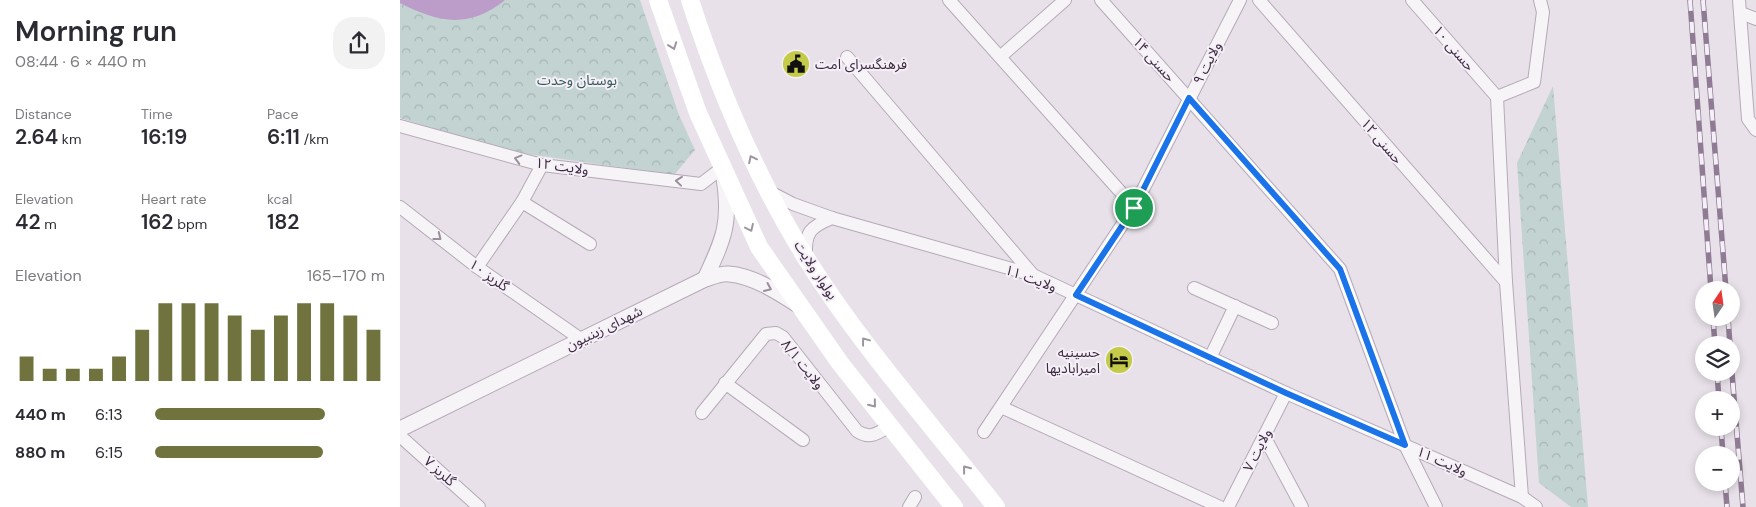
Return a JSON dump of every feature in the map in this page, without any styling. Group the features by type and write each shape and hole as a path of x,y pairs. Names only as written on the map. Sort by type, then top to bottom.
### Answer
{"main road":[{"path":"658,0 698,113 759,247 840,363 954,507"},
{"name":"بولوار ولایت","path":"690,0 729,111 768,191 806,258 865,342 996,507"}],"street":[{"path":"949,0 1134,208"},
{"path":"1000,57 1065,0"},
{"name":"حسنی ۱۴","path":"1101,0 1340,269 1405,445 1436,507"},
{"name":"ولایت ۹","path":"984,432 1134,208 1240,0"},
{"name":"حسنی ۱۲","path":"1259,0 1506,282"},
{"name":"حسنی ۱۰","path":"1412,0 1497,97"},
{"path":"1522,498 1506,282 1497,97 1534,82 1543,12 1540,0"},
{"path":"1740,6 1756,19"},
{"path":"1740,6 1748,119 1755,129"},
{"path":"847,57 1033,275"},
{"name":"ولایت ۱۲","path":"400,126 542,165 701,184 722,168"},
{"path":"476,267 522,202 542,165"},
{"path":"705,279 725,234 728,206 722,168"},
{"name":"ولایت ۱۱","path":"768,191 793,204 832,218 1033,275 1286,393 1522,498 1536,507"},
{"path":"522,202 590,244"},
{"name":"گلریز ۱۰","path":"400,207 476,267 582,340"},
{"path":"806,258 805,240 811,229 832,218"},
{"name":"شهدای زینبیون","path":"400,430 705,279 728,273 749,279 777,292 802,308"},
{"path":"1194,288 1272,323"},
{"path":"1210,358 1235,306"},
{"name":"ولایت ۸/۱","path":"702,413 766,334 776,333 783,337 857,431 865,436 873,436 890,426"},
{"path":"725,383 803,440"},
{"name":"ولایت ۷","path":"1228,507 1286,393"},
{"path":"1001,407 1220,507"},
{"name":"گلریز ۷","path":"400,436 479,507"},
{"path":"1264,436 1302,507"}],"green space":[{"name":"بوستان وحدت","path":"400,0 640,0 679,115 695,150 674,175 507,151 400,118"},
{"path":"1553,86 1588,507 1571,507 1539,483 1517,163"}],"shaded area":[{"path":"400,0 505,0 479,16 454,20 414,10 400,3"}],"railway":[{"path":"1690,0 1710,281"},
{"path":"1703,0 1725,281"},
{"path":"1714,326 1714,336"},
{"path":"1729,326 1729,336"},
{"path":"1718,381 1718,391"},
{"path":"1733,381 1743,507"},
{"path":"1722,436 1722,446"},
{"path":"1726,491 1727,507"}],"place":[{"name":"فرهنگسرای امت","path":"796,64"},
{"name":"حسینیه امیرابادیها","path":"1119,360"}],"route":[{"path":"1189,98 1340,269 1405,445 1286,393 1076,295 1134,208 1189,98"}]}
